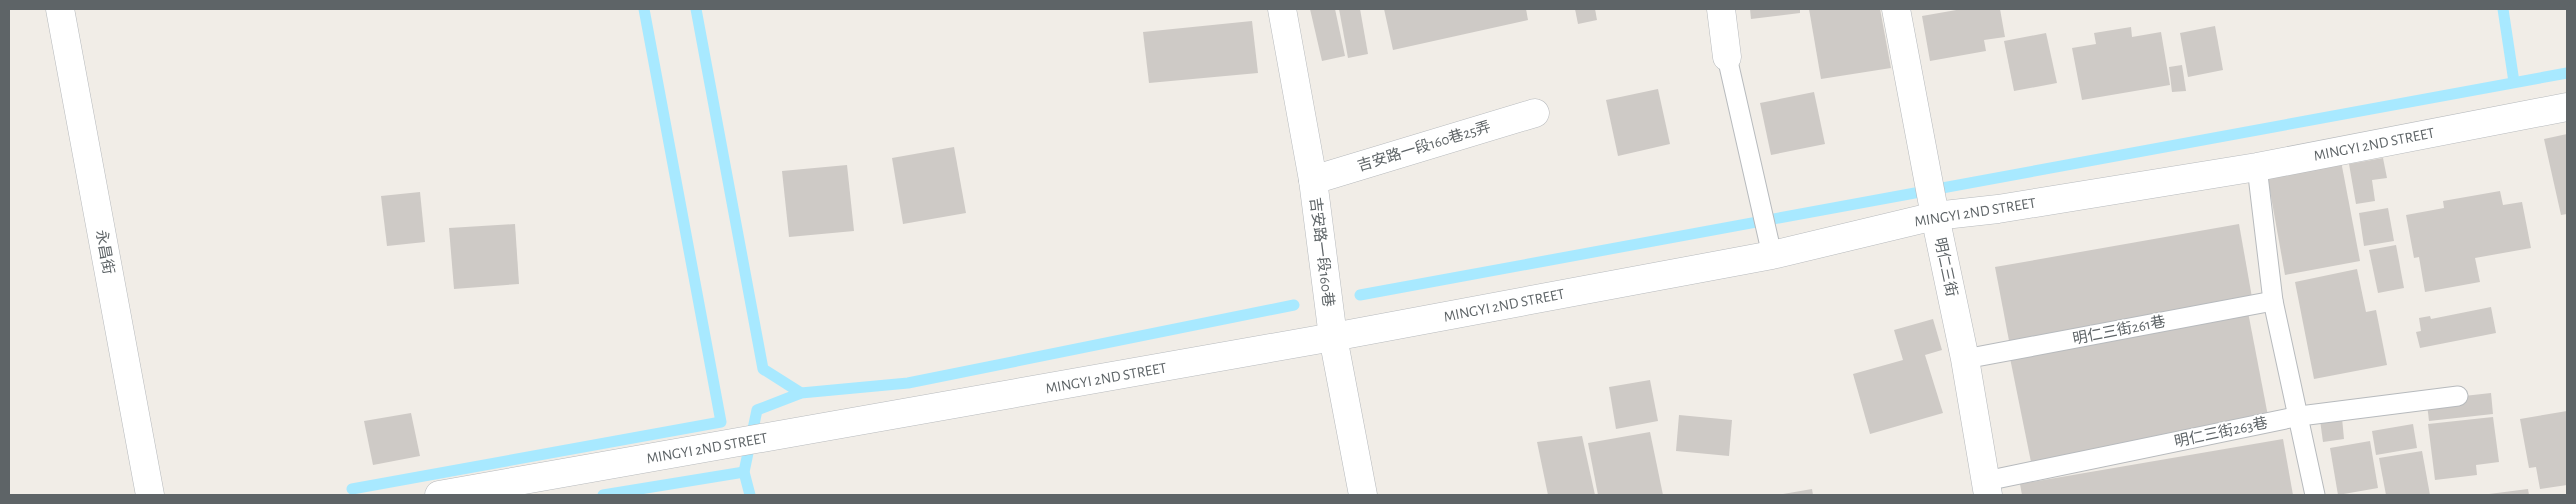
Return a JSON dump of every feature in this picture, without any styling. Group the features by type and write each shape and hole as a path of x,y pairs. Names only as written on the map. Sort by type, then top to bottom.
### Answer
{"street":[{"name":"永昌街","path":"60,9 150,495"},
{"name":"吉安路一段160巷","path":"1282,9 1313,180 1333,337 1363,495"},
{"path":"1721,9 1727,57"},
{"name":"明仁三街","path":"1896,9 1935,216 1966,359 1987,488"},
{"name":"MINGYI 2ND STREET","path":"439,495 1333,337 1772,255 1935,216 1998,209 2257,167 2567,107"},
{"name":"吉安路一段160巷25弄","path":"1313,180 1535,113"}],"lane":[{"path":"1727,57 1772,255"},
{"path":"2257,167 2273,301 2300,416 2315,495"},
{"name":"明仁三街261巷","path":"1966,359 2273,301"},
{"name":"明仁三街263巷","path":"1987,488 2300,416 2458,396"}],"building":[{"path":"1310,9 1335,9 1345,56 1322,61"},
{"path":"1339,9 1360,9 1368,54 1348,58"},
{"path":"1384,9 1526,9 1528,20 1393,50"},
{"path":"1575,9 1595,9 1597,20 1578,24"},
{"path":"1750,9 1800,9 1800,13 1751,19"},
{"path":"1809,9 1880,9 1891,68 1821,79"},
{"path":"1962,9 2000,9 2005,37 1984,40 1986,51 1930,61 1922,16"},
{"path":"1252,21 1258,73 1149,83 1143,32"},
{"path":"2215,26 2223,70 2188,77 2180,33"},
{"path":"2131,27 2132,37 2161,32 2170,85 2082,100 2072,48 2096,44 2094,33"},
{"path":"2046,33 2057,83 2014,91 2004,41"},
{"path":"2182,65 2186,91 2172,92 2169,67"},
{"path":"1658,89 1670,144 1618,156 1606,100"},
{"path":"1814,92 1825,144 1771,155 1760,103"},
{"path":"2567,134 2567,214 2561,215 2544,139"},
{"path":"954,147 966,213 903,224 892,158"},
{"path":"2383,158 2387,178 2372,180 2375,201 2356,204 2349,164"},
{"path":"2341,161 2360,261 2285,275 2267,174"},
{"path":"847,165 854,231 789,237 782,171"},
{"path":"2500,191 2503,205 2522,202 2531,248 2475,258 2480,282 2425,292 2419,257 2414,258 2406,215 2444,208 2443,201"},
{"path":"420,192 425,242 387,246 381,196"},
{"path":"2388,208 2394,241 2364,246 2359,213"},
{"path":"515,224 519,284 454,289 449,228"},
{"path":"2239,224 2253,303 2010,346 1995,267"},
{"path":"2396,245 2404,288 2378,293 2369,250"},
{"path":"2357,269 2366,312 2376,310 2387,365 2314,379 2295,282"},
{"path":"2491,307 2496,333 2420,348 2416,332 2421,331 2419,318 2430,316 2431,319"},
{"path":"2248,312 2268,416 2031,462 2010,358"},
{"path":"1933,319 1942,350 1925,355 1943,413 1870,434 1853,374 1903,360 1894,330"},
{"path":"1650,380 1658,421 1616,429 1609,387"},
{"path":"2491,393 2493,414 2429,421 2427,404 2446,398"},
{"path":"2567,411 2567,485 2540,489 2536,467 2529,468 2520,419"},
{"path":"411,413 420,456 373,465 364,421"},
{"path":"1679,415 1732,420 1729,456 1676,451"},
{"path":"2493,417 2499,462 2476,465 2477,475 2435,480 2428,424"},
{"path":"2342,418 2344,439 2323,442 2320,420"},
{"path":"2413,424 2417,448 2376,455 2372,431"},
{"path":"1650,432 1663,495 1598,495 1588,443"},
{"path":"1582,436 1595,495 1548,495 1537,442"},
{"path":"2283,439 2293,495 2022,495 2020,484"},
{"path":"2370,441 2378,488 2338,495 2330,448"},
{"path":"2422,451 2430,495 2386,495 2379,458"},
{"path":"1812,489 1813,495 1783,495 1783,494"},
{"path":"2528,489 2529,495 2489,495 2489,494"}],"waterway":[{"path":"352,489 721,422 644,9"},
{"path":"696,9 763,369 801,393"},
{"path":"2503,9 2514,82"},
{"path":"1360,295 2567,73"},
{"path":"750,495 744,472 757,410 801,393 908,383 1294,305"},
{"path":"603,495 744,472"}]}
